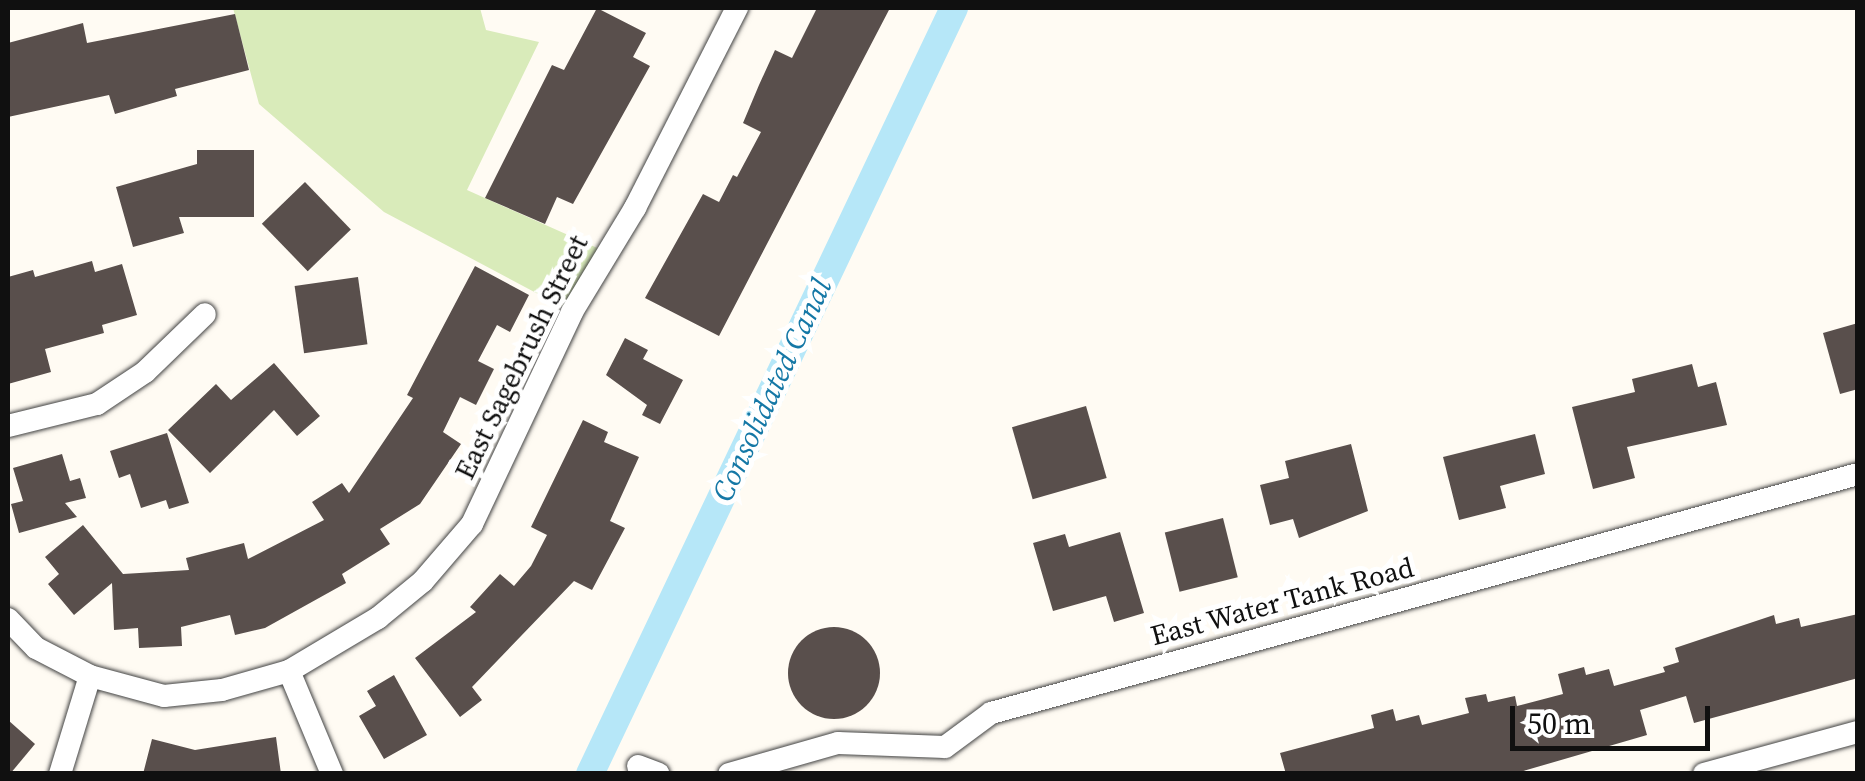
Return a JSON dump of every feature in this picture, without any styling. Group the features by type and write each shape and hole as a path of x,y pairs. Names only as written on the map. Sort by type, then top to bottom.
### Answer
{"street":[{"name":"East Sagebrush Street","path":"8,619 36,648 90,676 164,696 222,690 288,671 378,618 423,581 472,524 572,312 635,208 737,8"},
{"path":"8,426 97,404 145,372 205,314"},
{"name":"East Water Tank Road","path":"729,774 838,744 945,748 991,713 1858,474"},
{"path":"288,671 332,774"},
{"path":"60,774 90,676"},
{"path":"1704,774 1771,764 1858,732"}],"green space":[{"path":"233,8 480,8 486,30 539,42 467,190 604,251 572,312 384,212 259,104"}],"building":[{"path":"597,8 646,33 633,57 650,66 573,204 557,197 545,224 485,198 552,65 564,70"},
{"path":"817,8 890,8 719,336 645,298 703,194 719,202 733,175 737,177 761,132 743,123 775,50 792,58"},
{"path":"235,14 249,70 175,89 177,96 115,114 109,95 8,117 8,43 83,23 87,43"},
{"path":"197,150 254,150 254,217 179,217 184,233 133,247 116,187 197,164"},
{"path":"305,182 351,229 308,271 262,224"},
{"path":"92,261 95,272 122,264 137,315 102,325 104,333 45,349 51,372 8,384 8,277 33,270 35,277"},
{"path":"475,266 529,295 510,332 497,325 478,361 494,369 476,405 460,397 443,432 461,444 420,504 380,529 390,544 342,574 346,583 265,628 235,635 230,615 181,627 182,646 139,648 138,628 114,630 112,583 74,615 48,584 59,574 45,557 83,525 123,574 189,570 186,558 244,543 248,559 324,520 312,502 342,483 349,493 413,398 407,395"},
{"path":"358,277 367,344 304,353 295,286"},
{"path":"1858,323 1858,389 1840,394 1823,333"},
{"path":"625,338 648,350 643,359 683,380 660,424 642,415 647,405 606,375"},
{"path":"274,363 320,416 297,436 274,410 210,473 168,430 216,384 231,400"},
{"path":"1692,364 1698,387 1716,382 1727,425 1627,447 1635,478 1593,489 1572,407 1635,392 1632,379"},
{"path":"1086,406 1107,478 1033,499 1012,427"},
{"path":"583,420 608,432 604,442 639,457 610,521 625,528 592,590 574,581 472,687 482,700 460,717 415,658 476,612 470,607 500,574 514,586 531,566 547,535 531,527"},
{"path":"167,433 189,503 169,509 166,500 141,508 130,474 119,478 110,451"},
{"path":"1535,434 1545,474 1500,486 1506,508 1459,520 1443,457"},
{"path":"1351,444 1368,511 1299,538 1293,519 1270,525 1260,485 1289,478 1285,461"},
{"path":"62,454 70,481 80,478 86,498 65,503 77,517 19,533 11,504 23,501 13,468"},
{"path":"1223,518 1238,577 1180,592 1165,533"},
{"path":"1120,532 1144,613 1114,622 1106,596 1053,611 1033,543 1065,534 1069,547"},
{"path":"1858,614 1858,678 1694,723 1686,696 1640,710 1647,735 1513,774 1286,774 1280,753 1374,728 1371,715 1393,709 1396,721 1419,715 1422,725 1469,713 1465,698 1486,694 1488,702 1515,696 1517,706 1563,694 1558,674 1584,667 1586,675 1609,669 1614,686 1665,672 1663,667 1679,662 1675,648 1774,615 1776,624 1799,618 1801,627"},
{"path":"834,627 852,630 867,640 877,655 877,691 867,706 852,716 834,719 816,716 801,706 791,691 788,673 791,655 801,640 816,630"},
{"path":"394,675 427,735 384,759 359,716 376,706 367,691"},
{"path":"8,720 35,744 10,774 8,774"},
{"path":"276,737 281,774 143,774 152,739 195,750"}],"waterway":[{"name":"Consolidated Canal","path":"590,774 954,8"}]}
